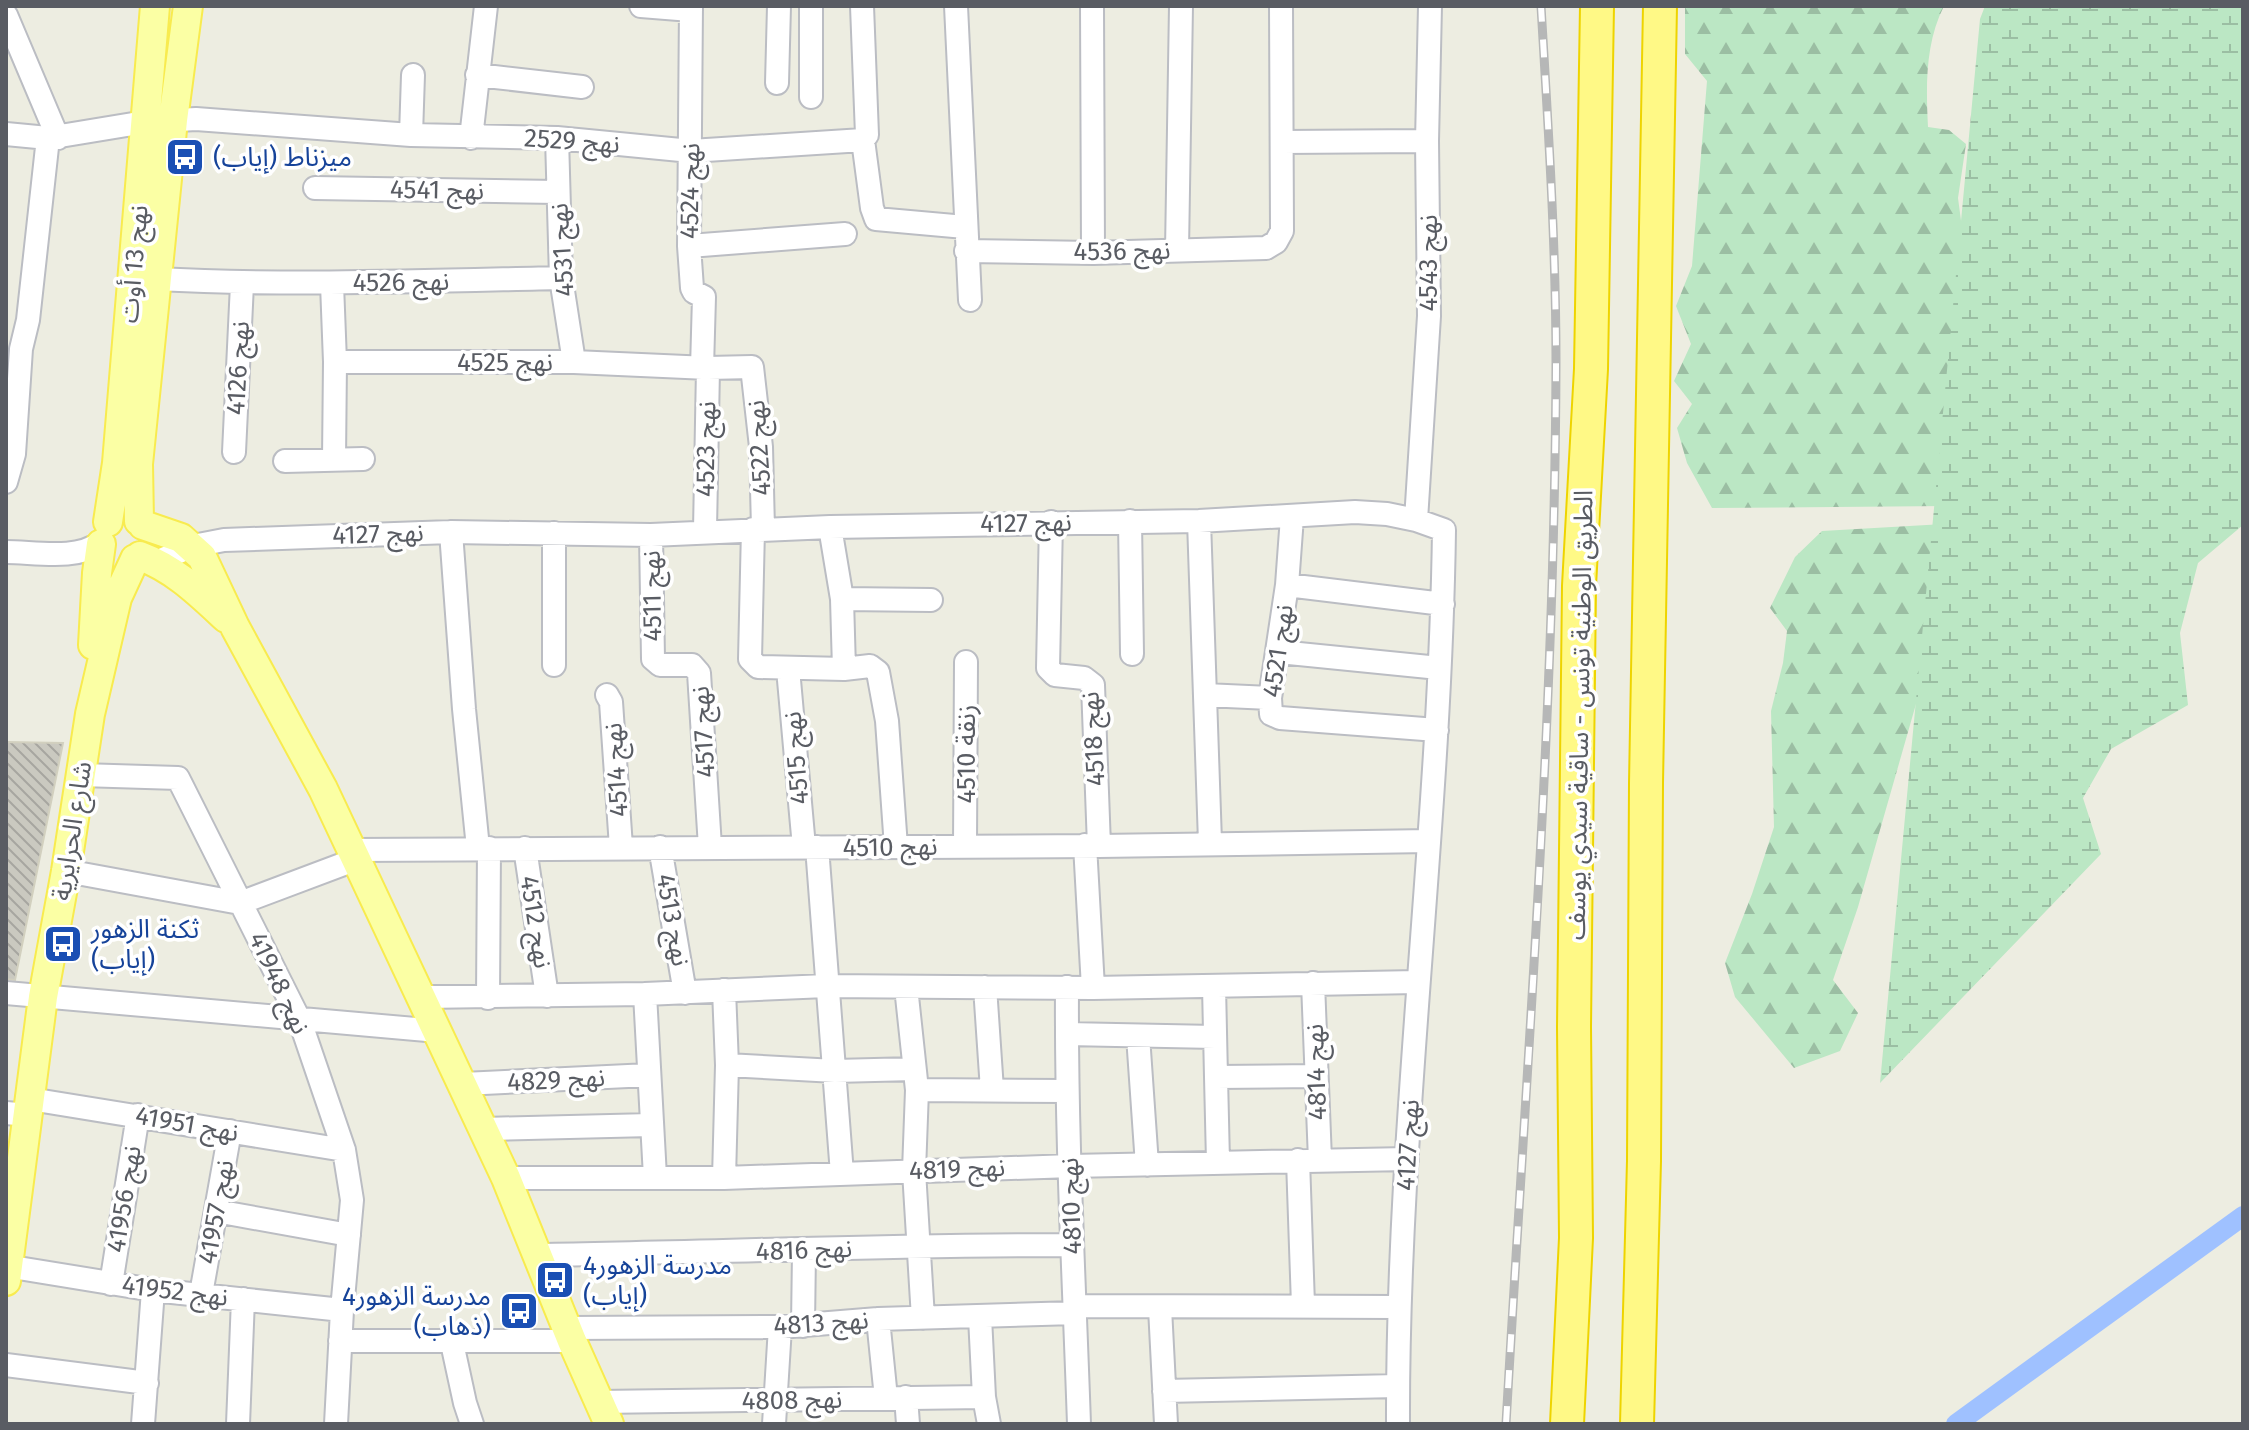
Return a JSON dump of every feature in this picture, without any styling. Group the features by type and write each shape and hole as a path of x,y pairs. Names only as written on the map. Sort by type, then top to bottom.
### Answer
{"highway":[{"name":"الطريق الوطنية تونس - ساقية سيدي يوسف","path":"1567,1424 1576,1238 1574,1027 1579,586 1591,369 1597,6"},
{"path":"1637,1424 1644,1161 1646,783 1660,6"}],"main road":[{"name":"نهج 13 أوت","path":"141,523 138,464 156,279 159,121 155,6"},
{"name":"نهج 13 أوت","path":"103,536 117,463 159,121 188,6"},
{"path":"235,627 186,581 144,559 114,560 106,554 103,536 124,515 168,532 193,546 209,570 235,627 286,717 355,854 423,997 506,1178 601,1417"},
{"path":"141,523 147,541 144,559"},
{"name":"شارع الحرايرية","path":"90,714 97,573 103,536"},
{"name":"شارع الحرايرية","path":"7,1271 22,1109 66,871 90,714 117,598 144,559"}],"street":[{"path":"471,138 486,6"},
{"path":"641,6 691,8"},
{"path":"777,83 779,6"},
{"path":"811,6 811,97"},
{"path":"862,6 867,135 863,140 876,219 965,227"},
{"path":"956,6 970,300"},
{"path":"1092,6 1093,253"},
{"path":"1177,250 1181,6"},
{"path":"1281,6 1282,142 1427,141"},
{"name":"نهج 4543","path":"1416,520 1429,316 1427,141 1430,6"},
{"name":"نهج 4524","path":"691,8 689,246 692,288 694,292 704,295 705,368"},
{"path":"6,15 53,138 28,320 11,411 14,454 6,482"},
{"path":"411,135 413,75"},
{"path":"477,75 582,87"},
{"name":"نهج 2529","path":"6,134 53,138 159,121 225,120 411,135 557,138 691,151 863,140"},
{"name":"نهج 4531","path":"557,138 561,278 574,362"},
{"name":"نهج 4536","path":"966,251 1093,253 1266,248 1276,242 1282,231 1282,142"},
{"name":"نهج 4541","path":"315,188 558,192"},
{"path":"689,246 845,234"},
{"name":"نهج 4526","path":"156,279 242,284 332,284 561,278"},
{"name":"نهج 4126","path":"234,452 242,284"},
{"path":"332,284 334,459"},
{"name":"نهج 4525","path":"335,362 574,362 752,367"},
{"name":"نهج 4522","path":"752,367 761,447 750,659 758,667 788,669"},
{"name":"نهج 4523","path":"705,368 705,530"},
{"path":"285,461 363,459"},
{"name":"نهج 4127","path":"144,559 193,546 244,539 451,532 651,535 705,530 1199,521 1355,512 1387,514 1444,530 1437,730 1417,982 1398,1307 1398,1424"},
{"name":"نهج 4521","path":"1292,517 1279,652 1270,698 1271,714 1280,718 1437,730"},
{"path":"1130,521 1132,654"},
{"path":"1199,521 1210,842"},
{"name":"نهج 4518","path":"1051,522 1048,668 1055,675 1084,678 1093,685 1093,988"},
{"path":"830,527 842,599 844,669"},
{"path":"451,532 483,848 488,998"},
{"path":"554,533 554,665"},
{"name":"نهج 4511","path":"651,535 653,657"},
{"path":"6,552 59,554 92,548 103,536"},
{"path":"1287,585 1443,604"},
{"path":"842,599 931,600"},
{"path":"1279,652 1439,668"},
{"name":"نهج 4517","path":"653,657 655,663 660,665 692,665 699,673 710,847"},
{"name":"زنقة 4510","path":"965,846 966,662"},
{"path":"788,669 870,666 878,672 887,721 896,847"},
{"name":"نهج 4515","path":"788,669 826,986 842,1174"},
{"name":"نهج 4514","path":"607,695 611,702 621,847"},
{"path":"1205,695 1270,698"},
{"name":"نهج 41948","path":"81,775 178,778 300,1021 344,1150 352,1200 336,1424"},
{"name":"نهج 4510","path":"240,903 355,854 483,848 1429,841"},
{"name":"نهج 4513","path":"660,847 685,993"},
{"name":"نهج 4512","path":"525,848 547,996"},
{"path":"66,871 240,903"},
{"path":"423,997 685,993 826,986 1093,988 1417,982"},
{"name":"نهج 4814","path":"1303,1305 1315,1076 1313,983"},
{"path":"1214,986 1218,1162"},
{"path":"906,987 916,1080 914,1171 923,1318"},
{"path":"985,987 992,1090"},
{"name":"نهج 4810","path":"1067,987 1066,1091 1079,1424"},
{"path":"724,990 727,1065 724,1178"},
{"path":"6,993 438,1031"},
{"path":"645,994 655,1177"},
{"path":"1067,1034 1215,1037"},
{"path":"1138,1036 1147,1165"},
{"path":"727,1065 835,1071 992,1090 1066,1091"},
{"name":"نهج 4829","path":"463,1084 649,1075"},
{"path":"1216,1077 1315,1076"},
{"name":"نهج 41951","path":"22,1109 138,1115 344,1150"},
{"name":"نهج 41956","path":"111,1284 138,1115"},
{"path":"484,1129 651,1125"},
{"name":"نهج 41957","path":"201,1294 230,1131"},
{"name":"نهج 4819","path":"506,1178 724,1178 1407,1159"},
{"path":"216,1211 349,1235"},
{"name":"نهج 4816","path":"537,1255 804,1251 919,1245 1072,1245"},
{"path":"774,1424 804,1251"},
{"name":"نهج 41952","path":"7,1271 342,1310"},
{"path":"143,1424 153,1290"},
{"path":"238,1424 243,1299"},
{"name":"نهج 4813","path":"570,1335 1075,1310 1303,1305 1398,1307"},
{"path":"1160,1308 1166,1424"},
{"path":"980,1317 984,1397 989,1424"},
{"path":"878,1319 896,1397 908,1424"},
{"path":"340,1341 452,1343 570,1335"},
{"path":"452,1343 472,1424"},
{"path":"6,1365 147,1383"},
{"path":"1164,1391 1398,1386"},
{"name":"نهج 4808","path":"601,1417 776,1401 984,1397"}],"green space":[{"path":"1685,6 1944,6 1930,50 1928,127 1949,130 1966,144 1958,198 1962,228 1948,506 1712,508 1687,463 1677,428 1692,404 1674,381 1691,344 1676,306 1692,266 1707,81 1685,54"},
{"path":"1985,6 2243,6 2243,525 2198,563 2180,633 2188,705 2111,749 2083,798 2101,854 1880,1083 1980,19"},
{"path":"1944,524 1916,704 1858,907 1833,980 1858,1013 1840,1051 1794,1068 1735,997 1725,963 1774,827 1771,711 1787,631 1770,608 1795,557 1822,531"}],"building":[{"path":"6,742 63,743 15,980 6,979"}],"waterway":[{"path":"1956,1424 2243,1216"}],"railway":[{"path":"1506,1424 1551,628 1555,273 1541,6"}],"place":[{"name":"ميزناط (إياب)","path":"185,157"},
{"name":"ثكنة الزهور (إياب)","path":"63,944"},
{"name":"مدرسة الزهور4 (إياب)","path":"555,1280"},
{"name":"مدرسة الزهور4 (ذهاب)","path":"519,1311"}]}
